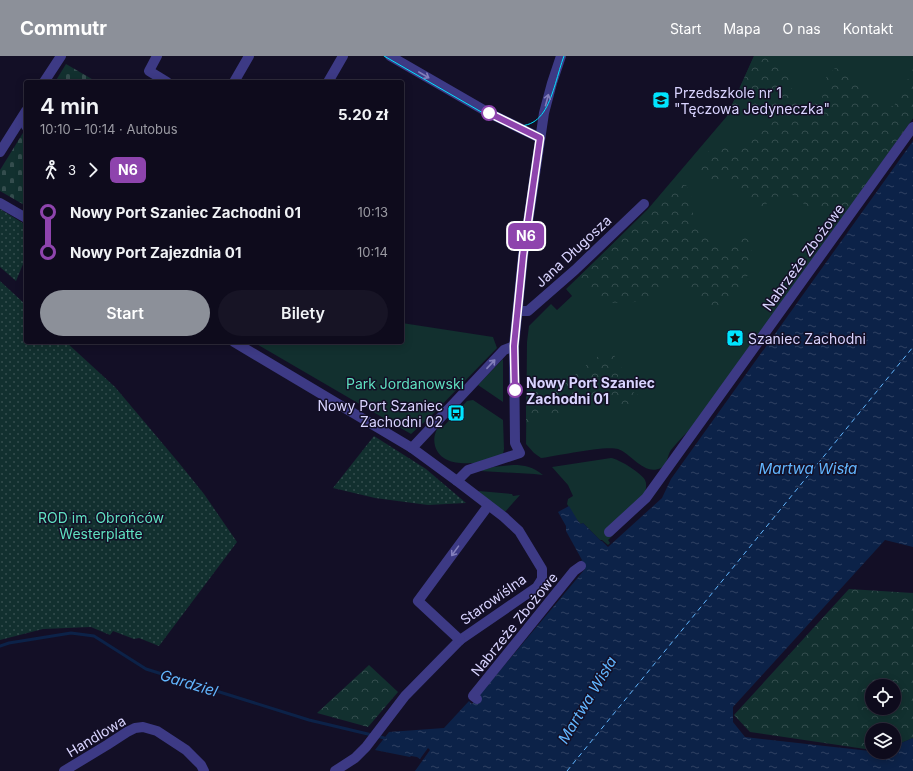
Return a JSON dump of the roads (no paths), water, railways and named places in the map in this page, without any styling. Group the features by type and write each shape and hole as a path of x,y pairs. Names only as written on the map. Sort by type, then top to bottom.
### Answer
{"street":[{"path":"45,80 61,56"},
{"path":"157,56 149,71 164,80"},
{"path":"235,80 249,56"},
{"path":"329,80 343,56"},
{"path":"390,56 489,113 540,138"},
{"path":"457,481 468,470 520,453 515,443 514,346 523,256 544,113 561,56"},
{"path":"0,152 24,114"},
{"name":"Nabrzeże Zbożowe","path":"609,532 646,498 913,127"},
{"path":"0,203 24,217"},
{"name":"Jana Długosza","path":"518,311 528,312 575,270 644,204"},
{"name":"Starowiślna","path":"237,344 412,448 457,481 504,517 519,531 542,570 542,580 537,587 460,640 405,696 366,747 355,758 335,771"},
{"path":"412,448 504,350 514,346"},
{"name":"Starowiślna","path":"460,640 418,601 488,506"},
{"name":"Nabrzeże Zbożowe","path":"477,699 473,696 574,571 581,566"},
{"name":"Handlowa","path":"64,771 127,732 135,728 143,727 157,730 186,750 201,765 204,771"}],"water":[{"name":"Martwa Wisła","path":"913,141 913,547 885,540 733,707 733,722 745,737 865,750 865,759 901,759 901,743 913,738 913,771 415,771 430,750 428,748 420,759 417,757 375,750 389,732 444,728 469,701 472,704 585,569 581,561 582,560 566,531 566,526 558,512 569,506 578,521 581,524 583,523 608,547 662,498 671,479"}],"waterway":[{"name":"Gardziel","path":"0,646 9,643 71,633 94,636 146,669 309,720 372,735"},
{"name":"Gardziel","path":"377,736 384,738"}],"tram line":[{"path":"384,56 497,121 514,126 528,125 538,119 545,110 551,97 564,56"}],"place":[{"name":"Przedszkole nr 1 \"Tęczowa Jedyneczka\"","path":"661,100"},
{"name":"Szaniec Zachodni","path":"735,338"},
{"name":"Nowy Port Szaniec Zachodni 01","path":"515,390"},
{"name":"Nowy Port Szaniec Zachodni 02","path":"456,413"}],"park label":[{"name":"Park Jordanowski","path":"405,383"},
{"name":"ROD im. Obrońców Westerplatte","path":"101,526"}]}
